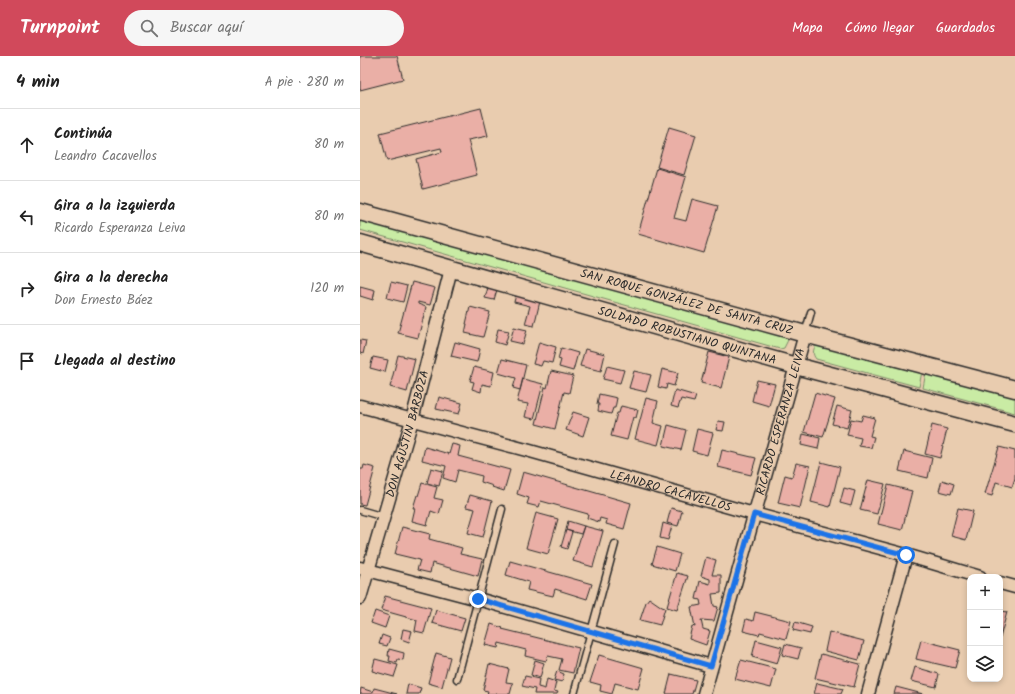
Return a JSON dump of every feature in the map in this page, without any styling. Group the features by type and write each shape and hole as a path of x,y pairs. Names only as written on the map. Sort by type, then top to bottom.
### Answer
{"street":[{"name":"SAN ROQUE GONZÁLEZ DE SANTA CRUZ","path":"360,212 805,334 1015,389"},
{"name":"SOLDADO ROBUSTIANO QUINTANA","path":"360,243 796,366 1015,424"},
{"name":"DON AGUSTIN BARBOZA","path":"360,598 364,570 384,517 412,420 451,269"},
{"name":"RICARDO ESPERANZA LEIVA","path":"704,694 805,334"},
{"name":"LEANDRO CACAVELLOS","path":"360,406 530,451 970,574"},
{"path":"868,694 906,555"},
{"path":"364,570 478,599 711,666"},
{"path":"1003,584 1015,587"}],"lane":[{"path":"805,334 811,312"},
{"path":"360,510 384,517"},
{"path":"457,679 502,510"},
{"path":"574,694 615,544"}],"green space":[{"path":"360,216 788,336 788,340 784,348 780,349 360,230"},
{"path":"816,345 922,371 919,387 816,359 813,352"},
{"path":"926,372 1015,397 1015,413 923,388"}],"building":[{"path":"360,56 397,56 403,79 360,90"},
{"path":"481,108 488,136 468,140 477,175 423,189 416,159 442,152 441,148 387,161 380,133"},
{"path":"669,127 696,135 684,175 657,167"},
{"path":"657,168 686,177 674,218 686,221 692,199 718,206 704,253 638,234"},
{"path":"391,282 407,286 403,302 387,298"},
{"path":"412,282 435,288 430,305 418,302 418,304 426,307 418,338 398,333"},
{"path":"489,284 498,286 494,300 485,298"},
{"path":"360,286 375,290 373,300 360,296"},
{"path":"517,291 541,297 534,326 525,324 530,306 514,302"},
{"path":"470,307 490,312 483,337 465,333"},
{"path":"514,327 527,330 523,344 510,341"},
{"path":"498,329 509,331 505,345 495,342"},
{"path":"360,340 366,341 363,354 360,353"},
{"path":"455,342 480,349 477,362 451,356"},
{"path":"539,342 556,347 552,363 543,361 541,366 533,364"},
{"path":"561,348 578,353 573,371 559,367 561,360 558,359"},
{"path":"585,349 605,354 601,371 580,366"},
{"path":"709,352 729,357 721,388 701,383"},
{"path":"398,355 415,359 407,392 390,387"},
{"path":"373,357 388,360 385,372 370,368"},
{"path":"502,359 526,365 520,390 513,388 516,378 498,373"},
{"path":"607,366 624,370 620,383 603,379"},
{"path":"474,367 494,372 491,386 482,384 481,392 472,389 474,382 470,381"},
{"path":"662,369 678,373 674,386 667,384 666,389 658,387"},
{"path":"551,371 573,376 569,393 564,392 555,429 536,424 545,387 547,388"},
{"path":"634,371 651,375 646,392 629,388"},
{"path":"523,379 543,384 534,419 525,417 528,404 517,402"},
{"path":"757,380 775,384 769,406 752,401"},
{"path":"675,390 696,396 694,402 681,399 678,408 671,406"},
{"path":"815,393 835,399 823,437 804,432"},
{"path":"599,394 617,398 615,408 613,408 611,414 598,411 599,404 597,404"},
{"path":"439,397 462,403 459,414 436,409"},
{"path":"646,398 658,401 653,423 663,426 658,445 635,439"},
{"path":"621,406 638,410 636,418 633,417 627,440 611,436 617,413 619,413"},
{"path":"837,406 852,410 847,428 832,424"},
{"path":"573,412 589,417 583,436 566,430"},
{"path":"863,415 875,418 870,436 874,437 871,448 859,446 861,438 847,435 851,419 861,421"},
{"path":"718,421 725,422 723,431 716,430"},
{"path":"668,425 686,430 681,450 663,446"},
{"path":"932,425 947,429 940,458 925,454"},
{"path":"697,429 713,433 707,455 692,451"},
{"path":"803,434 820,438 818,449 801,445"},
{"path":"452,444 460,446 458,456 510,470 504,491 481,482 482,476 458,470 455,482 443,478 446,466 422,460 425,447 449,454"},
{"path":"999,447 1015,451 1015,478 1012,487 996,482 992,496 985,494"},
{"path":"722,450 756,458 751,475 718,467"},
{"path":"904,451 932,458 928,478 899,471"},
{"path":"821,462 840,467 830,507 811,502"},
{"path":"796,463 810,466 800,508 778,503 785,475 792,477"},
{"path":"364,465 375,468 365,505 360,504 360,469 363,469"},
{"path":"431,468 443,471 439,486 427,483"},
{"path":"523,472 631,503 624,529 606,524 607,520 600,518 599,522 587,518 588,514 541,501 539,507 527,504 529,498 517,494"},
{"path":"868,480 885,484 877,514 860,510"},
{"path":"942,480 954,484 951,494 939,491"},
{"path":"422,483 437,487 434,498 443,500 439,514 431,511 427,525 412,521 415,508 413,508"},
{"path":"888,485 912,491 902,530 878,524"},
{"path":"844,488 855,491 851,506 840,503"},
{"path":"470,495 492,501 483,537 468,533 475,509 466,507"},
{"path":"671,508 682,511 678,526 667,523"},
{"path":"958,508 973,511 966,540 951,536"},
{"path":"536,513 558,519 548,554 526,548"},
{"path":"568,521 584,526 581,534 566,530"},
{"path":"663,523 672,526 668,540 660,538"},
{"path":"584,526 603,531 593,567 573,561"},
{"path":"402,527 430,534 429,539 462,548 460,554 482,559 478,576 432,563 430,573 417,570 420,560 395,554"},
{"path":"566,530 572,532 567,549 561,547"},
{"path":"657,547 680,554 675,571 652,564"},
{"path":"706,557 716,560 712,575 721,575 721,593 712,594 714,606 718,607 714,621 701,620 703,629 710,631 706,645 689,639 692,626 695,627 691,607 701,605 700,600 696,599 700,581 710,584 710,579 701,576"},
{"path":"510,561 592,584 587,599 555,589 553,596 527,590 529,582 506,575"},
{"path":"677,573 688,576 677,610 667,607"},
{"path":"385,596 431,608 424,633 415,631 417,620 381,610"},
{"path":"649,598 665,608 660,625 640,620 646,602"},
{"path":"436,610 465,618 461,631 432,623"},
{"path":"375,611 389,616 385,628 371,623"},
{"path":"1003,611 1007,612 1003,627"},
{"path":"755,612 791,621 786,639 760,632 759,635 743,631 746,619 753,621"},
{"path":"795,622 812,627 810,634 793,630"},
{"path":"491,624 503,628 502,629 579,648 573,673 559,670 562,659 548,656 546,661 525,656 526,650 499,643 498,648 485,645"},
{"path":"403,629 412,631 409,642 401,639"},
{"path":"829,632 864,641 859,660 825,651"},
{"path":"382,635 390,638 387,646 379,644"},
{"path":"756,640 782,647 777,664 752,657"},
{"path":"921,640 960,650 955,668 916,659"},
{"path":"785,644 801,648 798,659 782,655"},
{"path":"389,649 404,653 403,660 398,659 397,663 389,661"},
{"path":"436,653 450,657 442,687 428,683"},
{"path":"821,654 860,664 854,687 815,678"},
{"path":"599,655 644,668 638,689 615,683 612,694 600,691 601,685 590,682"},
{"path":"375,659 398,665 394,677 372,671"},
{"path":"535,660 544,663 540,678 531,675"},
{"path":"741,660 776,669 771,688 735,679"},
{"path":"489,664 509,669 506,682 513,683 510,694 487,694 488,691 483,690"},
{"path":"915,667 939,674 936,687 911,681"},
{"path":"557,671 564,674 562,682 554,680"},
{"path":"671,674 696,680 692,694 666,694"},
{"path":"525,676 539,679 538,687 545,689 547,679 556,682 554,691 558,692 557,694 534,694 535,689 522,686"},
{"path":"817,683 843,689 841,694 814,694"},
{"path":"408,684 421,688 419,694 406,694"},
{"path":"896,687 923,694 894,694"},
{"path":"361,688 373,692 374,688 397,694 360,694"}],"route":[{"path":"478,599 711,666 754,514 906,555"}]}
